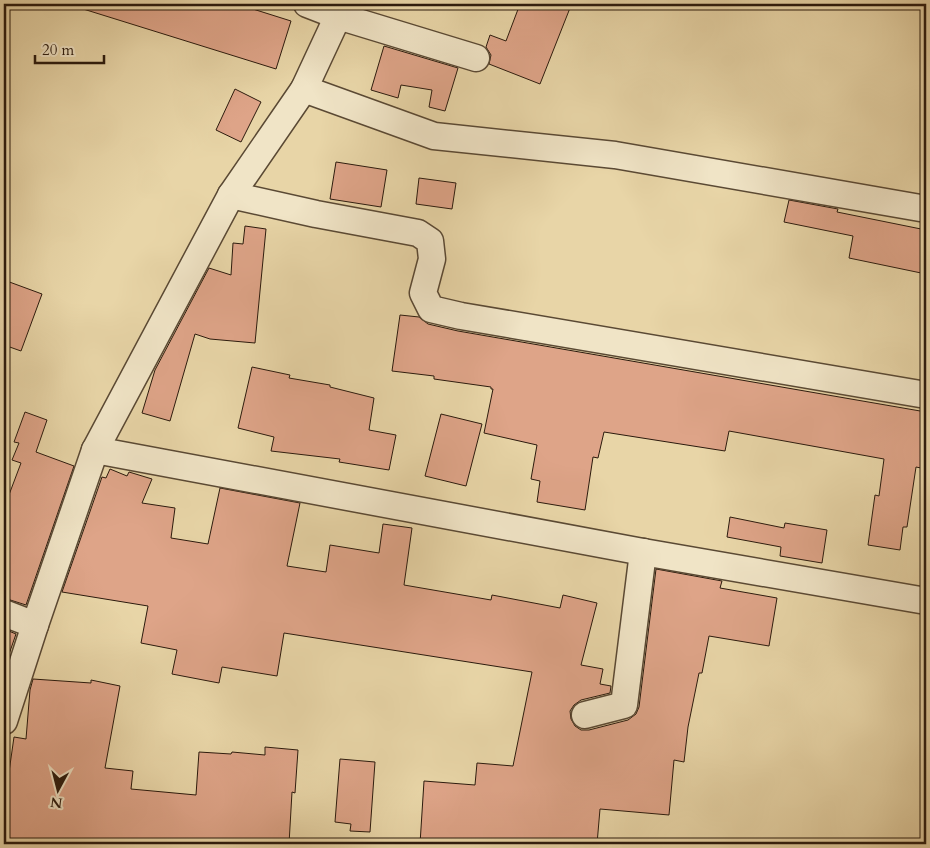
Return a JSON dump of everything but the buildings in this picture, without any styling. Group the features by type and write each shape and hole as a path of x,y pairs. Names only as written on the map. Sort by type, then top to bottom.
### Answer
{"street":[{"path":"307,4 338,16 476,58"},
{"path":"4,721 95,450 231,195 304,89 338,16"},
{"path":"304,89 434,136 615,155 926,209"},
{"path":"231,195 316,214 418,233 430,241 432,259 423,293 431,309 461,316 926,395"},
{"path":"95,450 643,552 926,601"},
{"path":"585,714 624,705 643,552"},
{"path":"4,613 35,625"}]}
